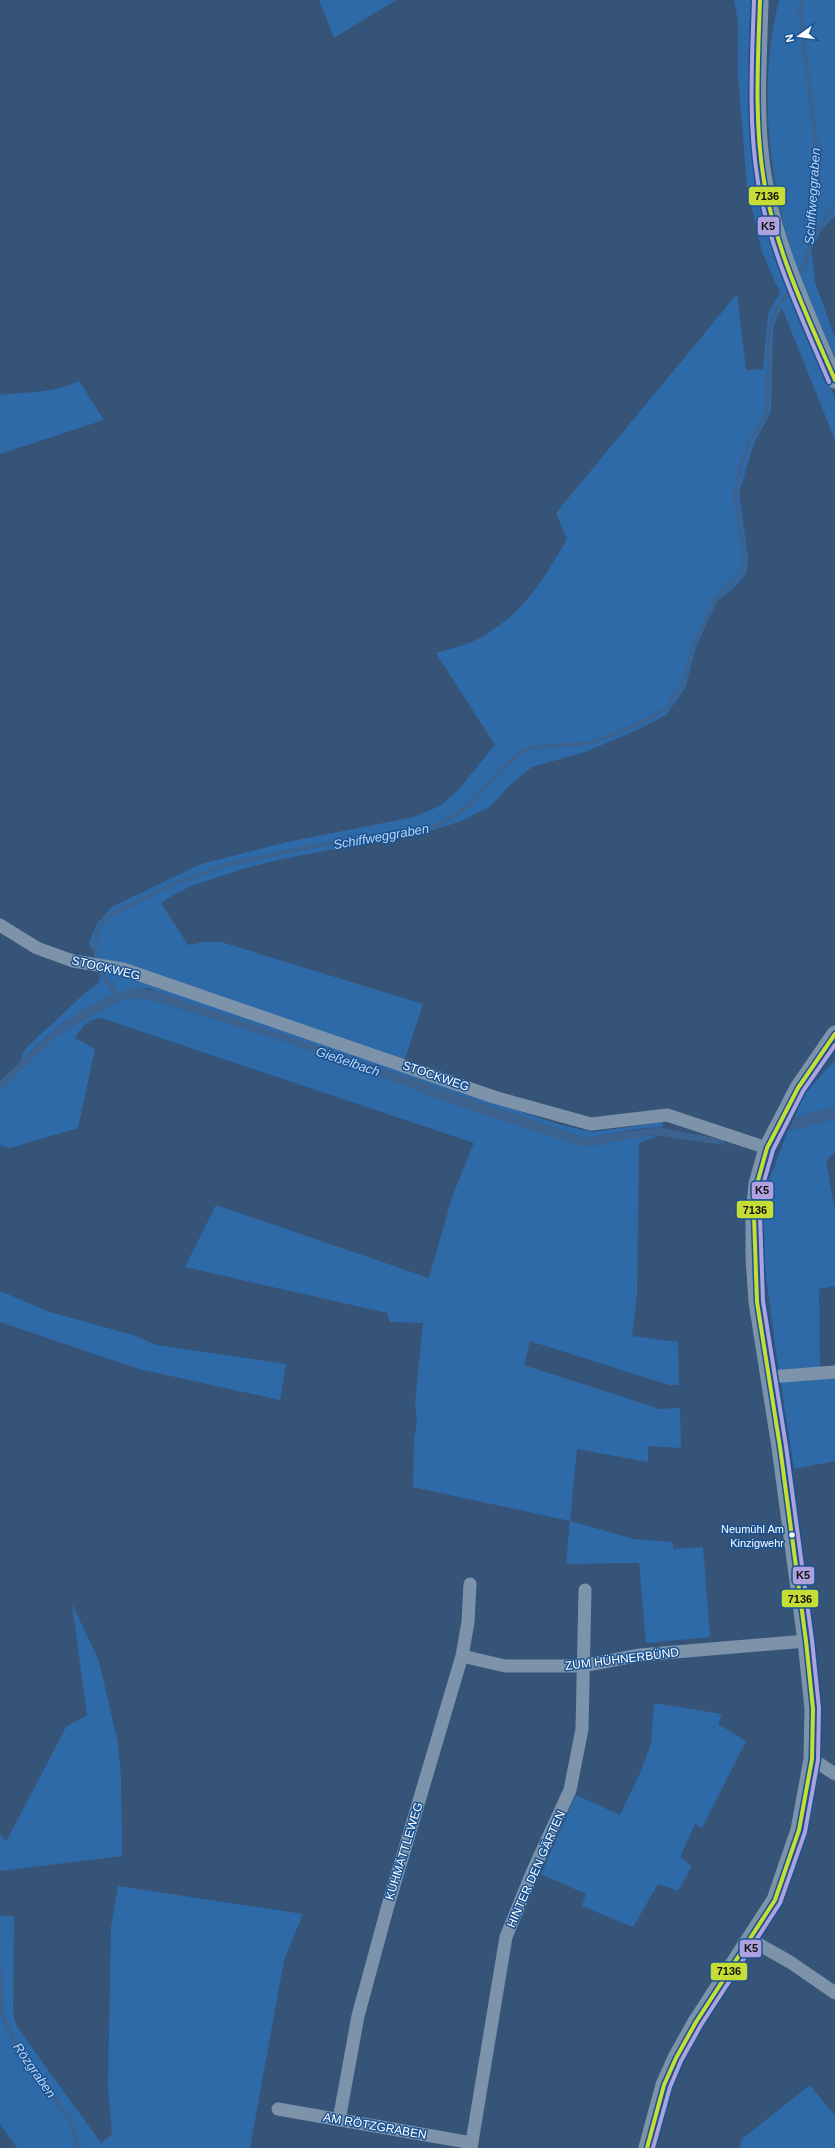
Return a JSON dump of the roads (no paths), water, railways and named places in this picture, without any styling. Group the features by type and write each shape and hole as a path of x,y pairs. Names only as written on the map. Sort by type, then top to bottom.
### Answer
{"street":[{"path":"762,4 758,86 760,152 772,214 789,273 835,380"},
{"name":"STOCKWEG","path":"0,925 37,948 73,961 123,969 494,1097 591,1124 667,1116 766,1148"},
{"path":"647,2148 664,2085 676,2058 696,2022 775,1900 797,1838 812,1759 812,1709 806,1641 770,1377 757,1302 754,1257 754,1216 757,1184 766,1148 798,1088 835,1034"},
{"path":"770,1377 835,1372"},
{"name":"KUHMÄTTLEWEG","path":"339,2120 358,2016 387,1909 462,1656 468,1622 470,1584"},
{"name":"HINTER DEN GÄRTEN","path":"472,2145 506,1936 532,1873 570,1790 582,1729 582,1666 585,1590"},
{"name":"ZUM HÜHNERBÜND","path":"462,1656 505,1666 582,1666 640,1655 806,1641"},
{"path":"812,1759 835,1774"},
{"path":"750,1940 790,1962 835,1993"},
{"name":"AM RÖTZGRABEN","path":"278,2109 472,2145"}],"water":[{"name":"Gießelbach","path":"137,988 160,992 585,1138 657,1127 724,1140 724,1145 652,1135 586,1147 474,1112 275,1038 145,998 122,999 59,1034 0,1091 0,1081 62,1023 111,994"},
{"path":"835,1107 835,1119 788,1131 795,1117"}],"waterway":[{"name":"Schiffweggraben","path":"797,277 804,266 812,239 816,143 800,12 802,0"},
{"path":"813,237 835,204"},
{"name":"Schiffweggraben","path":"96,955 95,943 98,930 107,916 178,882 229,864 315,846 436,826 468,807 504,766 528,748 591,743 636,725 666,709 683,682 693,647 714,601 740,575 745,560 735,497 739,472 750,441 767,412 769,332 772,318 790,288"},
{"path":"101,973 118,996"},
{"name":"Rözgraben","path":"0,1964 2,2014 14,2040 70,2121 79,2148"}],"place":[{"name":"Neumühl Am Kinzigwehr","path":"792,1535"}]}
